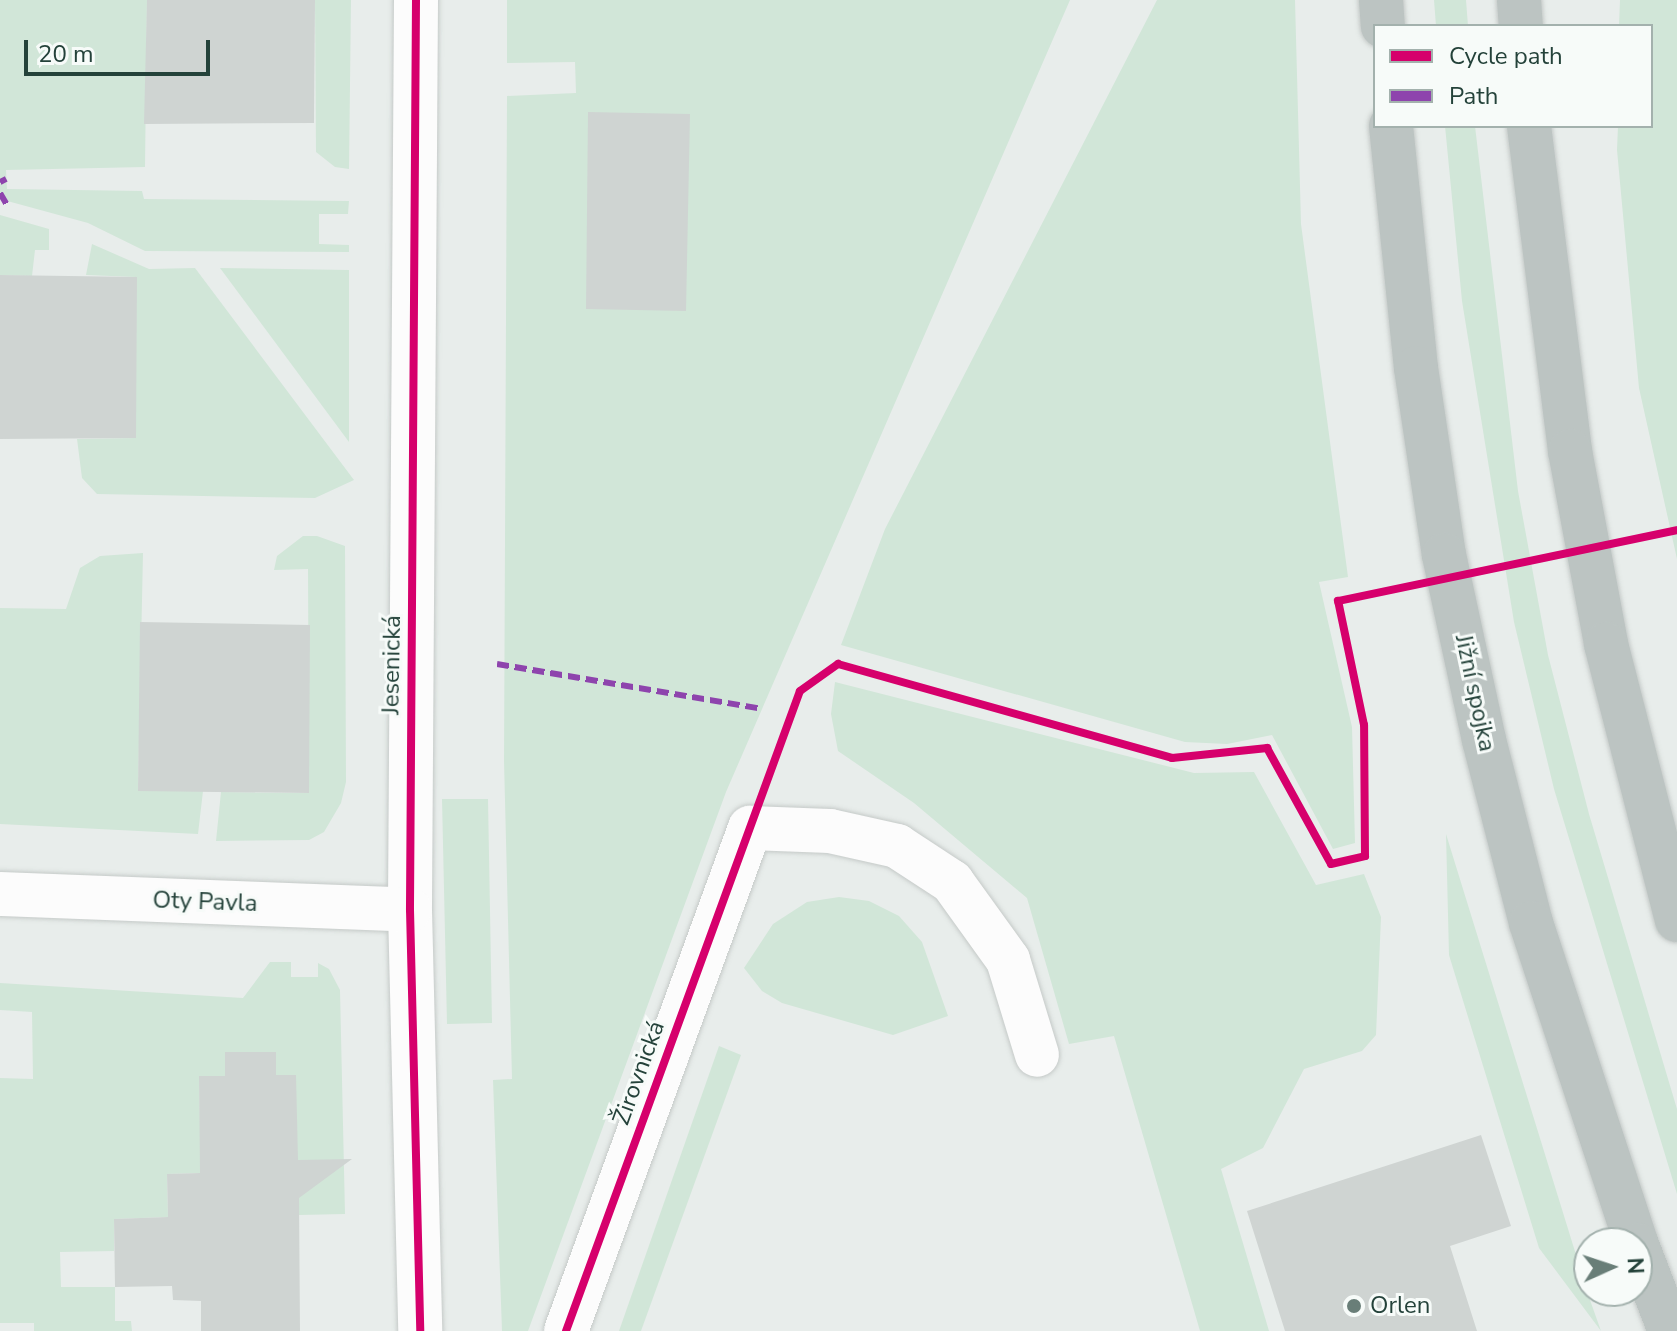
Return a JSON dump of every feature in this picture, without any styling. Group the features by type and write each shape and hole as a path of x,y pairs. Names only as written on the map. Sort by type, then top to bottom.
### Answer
{"highway":[{"path":"1381,0 1383,24"},
{"path":"1519,0 1521,24"},
{"name":"Jižní spojka","path":"1391,128 1425,430 1444,555 1484,740 1536,938 1631,1227"},
{"path":"1529,128 1542,256 1589,555 1613,674 1677,920"},
{"name":"Jižní spojka","path":"1653,1286 1670,1331"}],"street":[{"name":"Jesenická","path":"416,0 410,910 420,1331"},
{"name":"Žirovnická","path":"566,1331 750,828 830,831 897,846 952,882 1008,960 1037,1055"},
{"name":"Oty Pavla","path":"0,894 410,910"}],"green space":[{"path":"0,0 147,0 145,167 6,170 7,189 142,191 144,199 349,201 348,214 319,214 319,244 349,245 349,252 145,251 88,223 0,199"},
{"path":"315,0 351,0 349,169 335,167 316,152"},
{"path":"507,0 1070,0 726,792 528,1331 502,1331 493,1080 512,1079 504,761 507,96 576,93 575,62 507,63"},
{"path":"1157,0 1295,0 1301,224 1348,577 1319,582 1352,727 1355,843 1333,849 1272,735 1227,744 1185,742 841,645 885,529"},
{"path":"1434,0 1466,0 1468,24 1436,24"},
{"path":"1620,0 1677,0 1677,559 1639,388 1617,150 1618,128 1653,128 1653,24 1619,24"},
{"path":"1445,128 1475,128 1518,491 1548,655 1589,814 1677,1109 1677,1194 1554,789 1514,622 1462,301"},
{"path":"0,215 49,229 49,250 35,250 32,276 0,275"},
{"path":"92,244 149,269 195,268 354,480 315,498 97,494 82,478 77,439 136,438 136,277 86,275"},
{"path":"220,268 349,270 349,442"},
{"path":"303,536 317,536 345,546 346,782 341,803 324,832 309,840 216,841 221,792 309,793 308,569 274,570 277,556"},
{"path":"143,553 138,790 203,791 198,834 0,824 0,608 66,609 80,568 100,556"},
{"path":"835,682 1194,773 1254,772 1316,885 1364,874 1381,917 1376,1035 1362,1051 1304,1069 1263,1148 1221,1169 1269,1331 1200,1331 1114,1036 1069,1044 1027,898 914,803 838,751 831,714"},
{"path":"442,799 488,799 492,1023 447,1024"},
{"path":"1446,834 1573,1245 1573,1294 1539,1248 1449,955"},
{"path":"839,897 869,901 899,916 922,942 948,1016 893,1035 782,1003 762,991 744,968 773,924 807,902"},
{"path":"270,962 291,962 291,977 318,977 318,963 329,969 340,990 345,1214 299,1215 298,1183 323,1160 297,1160 276,1075 276,1052 226,1052 225,1076 199,1076 201,1173 167,1174 168,1217 114,1219 114,1251 60,1252 61,1287 115,1287 115,1321 131,1321 132,1331 34,1331 34,1323 0,1323 0,1078 33,1079 32,1012 0,1010 0,983 243,998"},
{"path":"719,1046 741,1055 641,1331 619,1331"},
{"path":"1583,1307 1592,1307 1601,1331"}],"building":[{"path":"147,0 315,0 314,123 144,124"},
{"path":"588,112 690,114 686,311 586,309"},
{"path":"0,275 137,277 136,438 0,439"},
{"path":"140,622 310,625 309,793 138,791"},
{"path":"225,1052 276,1052 276,1075 296,1075 298,1160 352,1159 299,1198 300,1331 201,1331 201,1301 173,1300 172,1286 115,1287 114,1219 168,1217 167,1174 200,1173 199,1076 225,1076"},
{"path":"1481,1135 1511,1226 1450,1246 1477,1331 1285,1331 1247,1211"}],"marked path":[{"path":"0,182 6,179"},
{"path":"0,193 7,205"},
{"path":"497,664 762,709"}],"cycle path":[{"path":"416,0 410,910 420,1331"},
{"path":"566,1331 800,691 838,664 1172,758 1267,748 1331,864 1365,856 1364,725 1338,601 1677,530"}],"place":[{"name":"Orlen","path":"1354,1306"}]}
